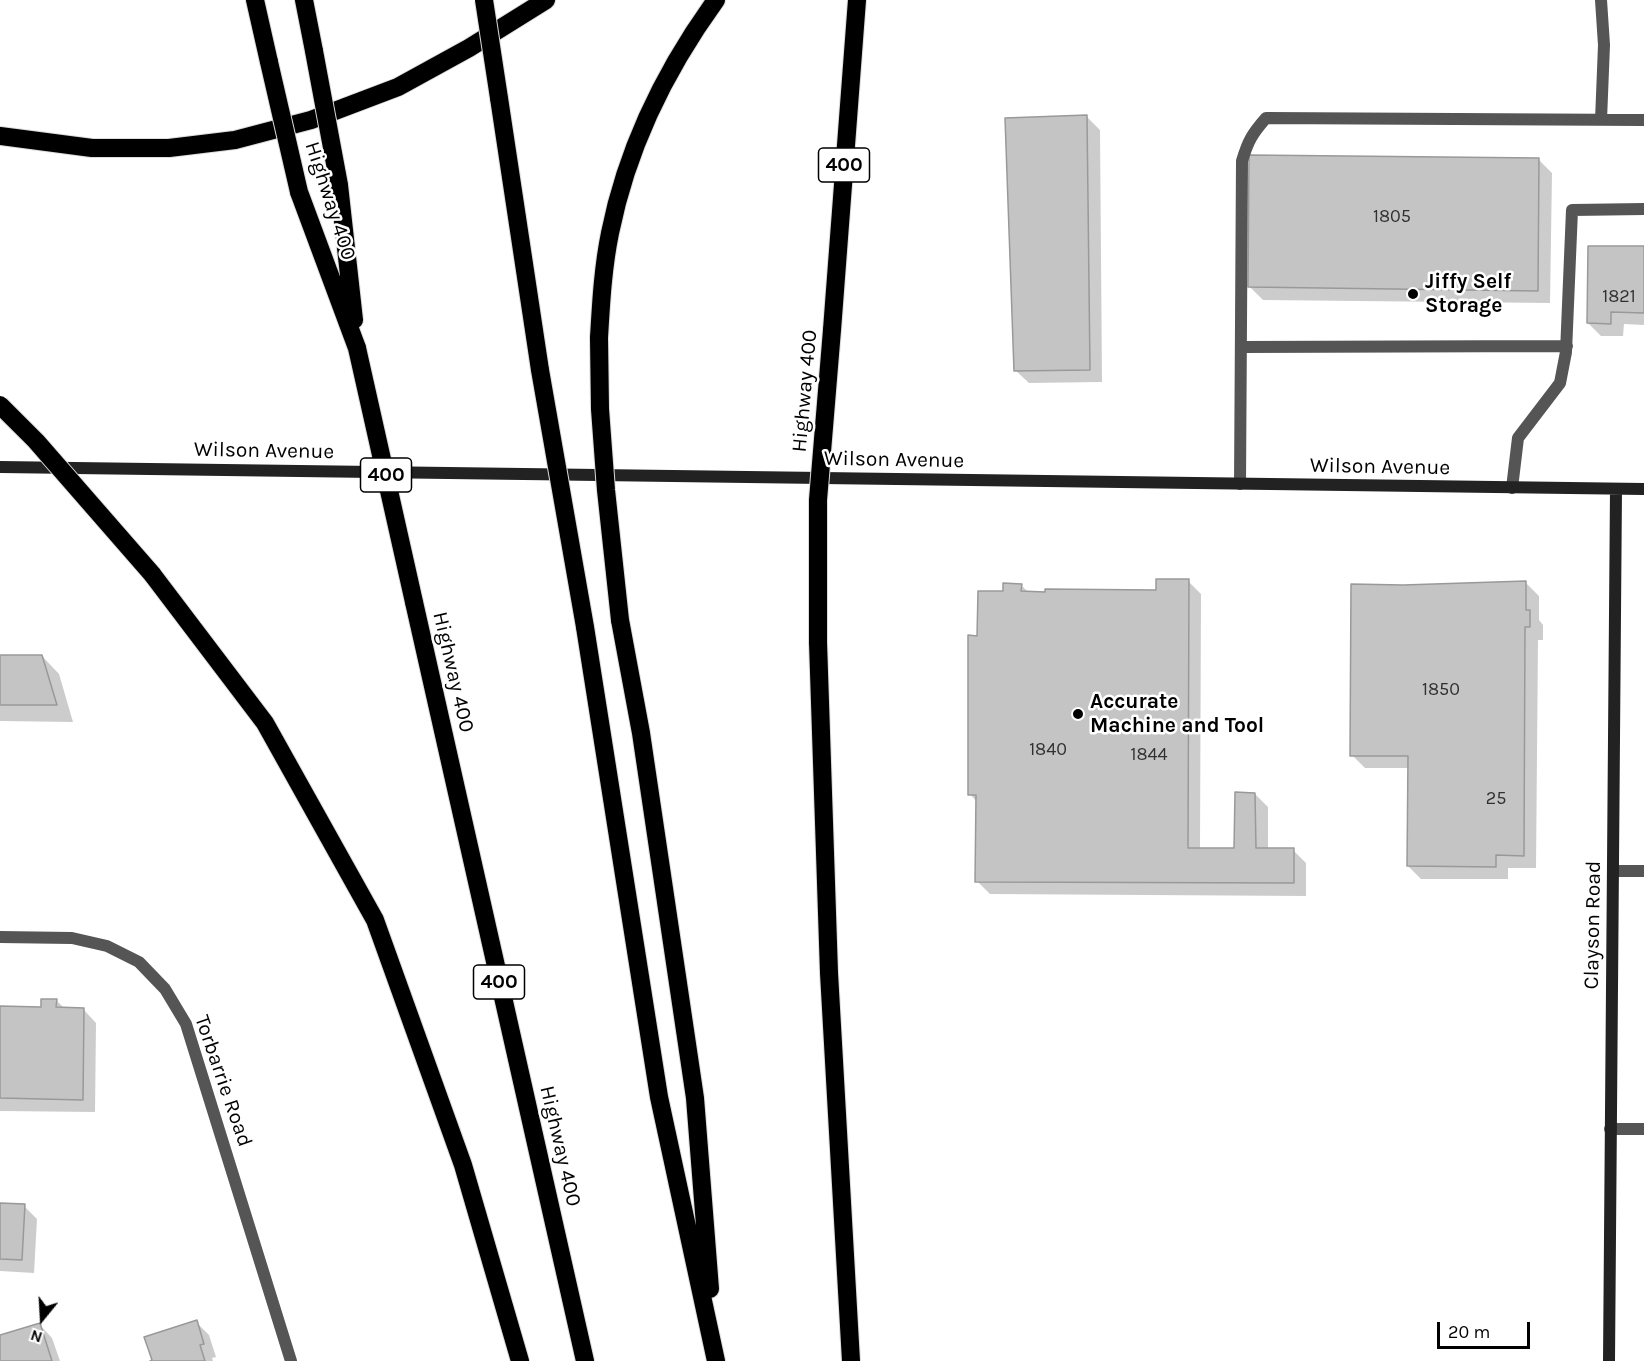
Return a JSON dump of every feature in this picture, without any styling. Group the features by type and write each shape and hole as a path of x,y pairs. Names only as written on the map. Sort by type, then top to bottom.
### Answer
{"highway":[{"name":"Highway 400","path":"255,0 299,192 357,348 585,1361"},
{"path":"304,0 339,185 357,348"},
{"path":"484,0 540,370 585,627 659,1096 716,1359"},
{"path":"0,136 93,148 169,148 235,140 311,120 398,87 469,48 546,0"},
{"path":"716,0 696,27 655,99 625,174 610,232 603,282 599,338 600,409 605,479 620,620 641,732 695,1098 716,1359"},
{"name":"Highway 400","path":"851,1361 829,973 818,642 818,500 857,0"},
{"path":"0,405 36,441 152,574 265,723 375,920 464,1165 520,1361"}],"main road":[{"name":"Wilson Avenue","path":"0,467 1644,489"},
{"name":"Clayson Road","path":"1609,1361 1616,489"}],"street":[{"path":"1601,0 1604,45 1601,120"},
{"path":"1240,484 1242,161 1253,133 1266,118 1644,120"},
{"path":"1512,488 1518,438 1560,383 1567,346 1572,210 1644,209"},
{"path":"1241,347 1567,346"},
{"path":"1614,871 1644,872"},
{"name":"Torbarrie Road","path":"0,938 72,939 107,946 139,962 165,990 186,1024 291,1361"},
{"path":"1610,1130 1644,1129"}],"building":[{"path":"1087,115 1090,370 1014,371 1005,118"},
{"path":"1249,155 1539,158 1538,291 1248,287"},
{"path":"1588,246 1644,246 1644,313 1611,312 1611,324 1587,323"},
{"name":"Accurate Machine and Tool","path":"1156,579 1189,579 1188,848 1234,848 1235,792 1255,793 1256,848 1294,848 1294,883 975,882 976,795 968,795 968,635 977,636 978,591 1003,591 1003,583 1022,584 1021,591 1045,592 1045,589 1156,590"},
{"path":"1526,581 1526,610 1530,610 1530,627 1525,627 1524,856 1496,855 1496,867 1407,866 1408,756 1350,756 1351,584 1403,585"},
{"path":"0,655 42,655 57,705 0,705"},
{"path":"41,999 57,999 56,1007 84,1008 83,1100 0,1098 0,1006 41,1007"},
{"path":"0,1203 25,1204 22,1260 0,1259"},
{"path":"197,1320 204,1344 200,1345 205,1361 150,1361 152,1360 144,1337"},
{"path":"40,1323 52,1361 0,1361 0,1335"}],"place":[{"name":"Jiffy Self Storage","path":"1413,294"},
{"name":"Accurate Machine and Tool","path":"1078,714"}]}
